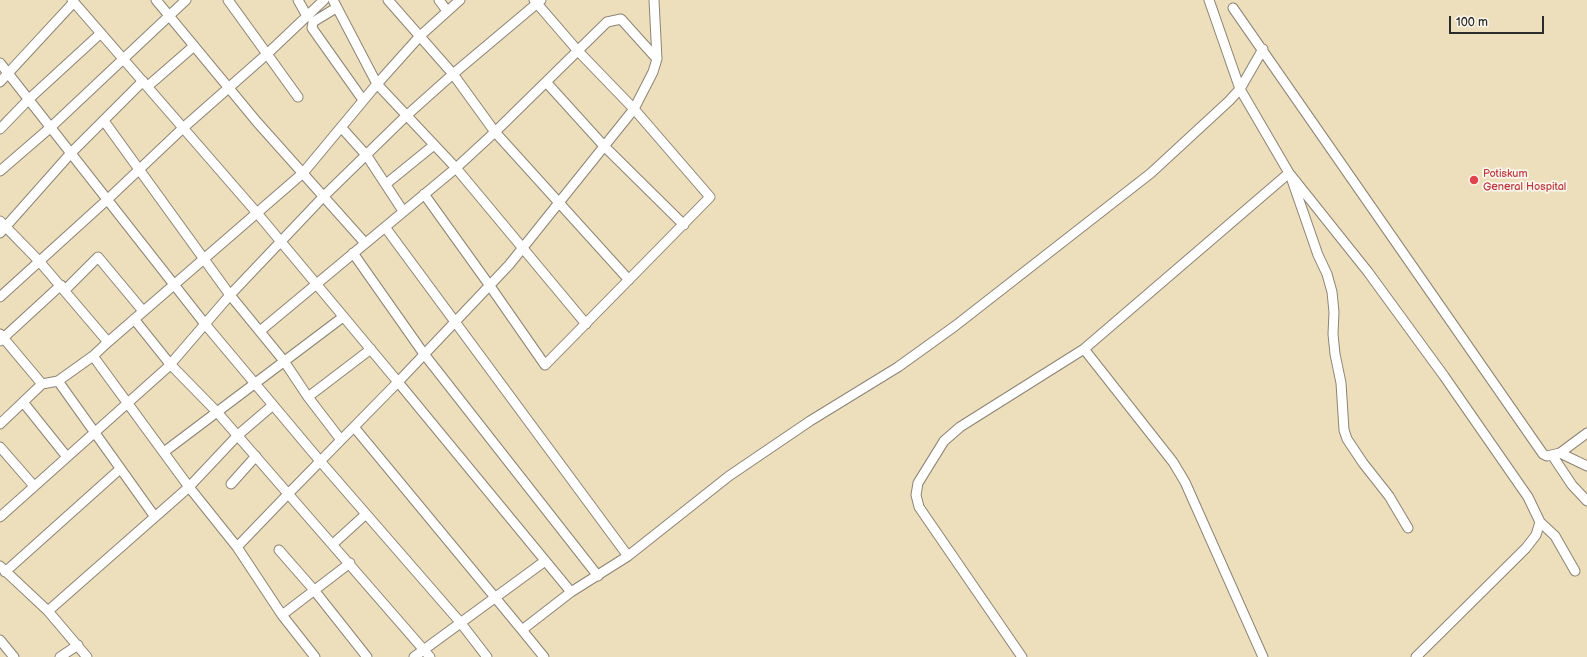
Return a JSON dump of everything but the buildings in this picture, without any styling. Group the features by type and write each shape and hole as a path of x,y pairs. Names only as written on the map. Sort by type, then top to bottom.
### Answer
{"street":[{"path":"156,0 229,88 366,243"},
{"path":"0,171 51,127 186,0"},
{"path":"228,0 298,97"},
{"path":"298,0 307,16"},
{"path":"0,297 267,54 324,0"},
{"path":"388,0 453,74 495,132 629,280"},
{"path":"439,0 448,11"},
{"path":"0,424 42,384 58,381 93,356 303,173 376,84 420,36 460,0"},
{"path":"238,547 490,286 634,109 653,72 657,59 654,0"},
{"path":"1209,0 1240,89 1289,173 1368,272 1444,376 1528,497 1540,522 1555,536 1575,571"},
{"path":"0,82 73,1 257,213 571,592"},
{"path":"0,516 170,364 230,295 324,196 367,156 406,116 537,1 578,51 634,109 710,197 545,366 424,194"},
{"path":"363,100 312,28 313,22 335,4 376,84 456,168 586,324"},
{"path":"1233,8 1543,454 1547,456 1556,454 1587,433"},
{"path":"260,331 456,168 495,132 607,22 621,19 657,59"},
{"path":"0,129 29,99 101,33"},
{"path":"108,342 39,261 2,227 71,153 104,121 145,84 194,46"},
{"path":"522,630 571,592 628,556 729,476 810,421 898,367 955,326 1151,173 1240,89 1262,48"},
{"path":"0,63 205,324 320,461 460,622 487,657"},
{"path":"546,82 604,146 684,225"},
{"path":"104,121 203,259 284,362 308,397 341,440"},
{"path":"341,127 367,156 404,211"},
{"path":"386,184 434,145"},
{"path":"1022,657 919,507 916,495 918,483 944,441 960,427 1084,349 1289,173"},
{"path":"1289,173 1318,255 1327,274 1332,292 1335,354 1340,384 1344,430 1347,439 1363,463 1389,496 1408,528"},
{"path":"385,227 628,556"},
{"path":"353,253 424,354 598,576"},
{"path":"42,384 1,338 63,288 98,257 143,311"},
{"path":"164,452 343,316"},
{"path":"134,319 170,364 238,435 427,653"},
{"path":"308,397 371,349"},
{"path":"1084,349 1173,462 1185,482 1263,657"},
{"path":"93,356 189,487 238,547 282,615 315,657"},
{"path":"58,381 154,517"},
{"path":"23,402 67,457"},
{"path":"48,611 189,487 238,435 273,405"},
{"path":"354,427 544,657"},
{"path":"0,447 34,486"},
{"path":"1556,454 1587,466"},
{"path":"1556,454 1572,485 1587,501"},
{"path":"231,484 256,456"},
{"path":"87,657 48,611 2,569 120,469"},
{"path":"333,544 366,514"},
{"path":"1416,657 1526,548 1536,535 1540,522"},
{"path":"279,550 314,590 367,657"},
{"path":"414,657 427,653 460,622 546,561"},
{"path":"282,615 350,564"},
{"path":"0,640 14,657"},
{"path":"60,657 78,645"},
{"path":"305,657 306,646"}],"place":[{"name":"Potiskum General Hospital","path":"1474,180"}]}
